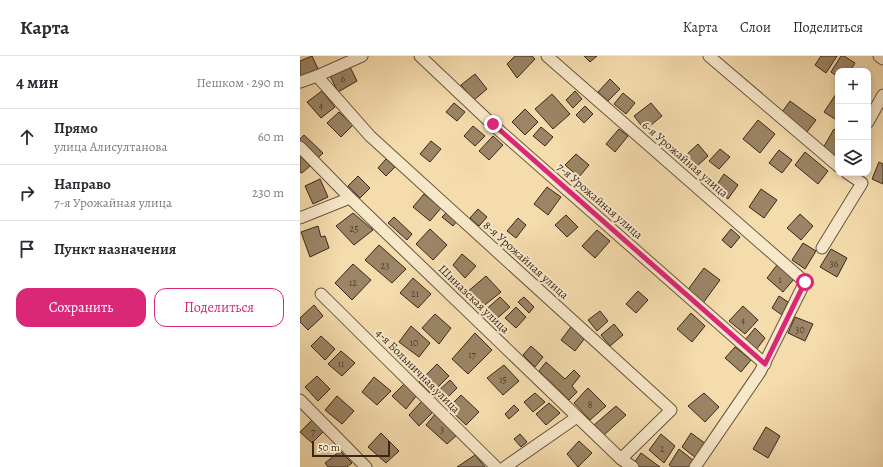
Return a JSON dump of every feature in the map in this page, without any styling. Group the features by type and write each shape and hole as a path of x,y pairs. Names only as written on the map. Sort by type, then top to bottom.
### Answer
{"street":[{"path":"300,82 362,56"},
{"name":"7-я Урожайная улица","path":"420,56 493,124 765,364"},
{"name":"6-я Урожайная улица","path":"548,56 805,282 765,364"},
{"path":"709,56 835,163"},
{"path":"879,56 883,59"},
{"name":"8-я Урожайная улица","path":"317,76 370,136 671,410 621,459"},
{"path":"871,117 883,95"},
{"name":"Шиназская улица","path":"300,147 350,198 577,417 621,459 633,467"},
{"path":"822,248 862,183 852,176"},
{"path":"300,218 350,198"},
{"name":"4-я Больничная улица","path":"321,294 496,467"},
{"path":"695,467 765,364"},
{"path":"300,400 366,467"},
{"path":"505,467 577,417"}],"building":[{"path":"312,56 318,69 300,77 300,61"},
{"path":"515,56 532,56 535,59 517,78 507,64"},
{"path":"584,56 597,56 590,62"},
{"path":"821,56 837,56 826,73 815,65"},
{"path":"841,56 844,56 855,63 852,68 835,68 835,75 831,72"},
{"path":"349,65 357,81 338,92 330,76"},
{"path":"475,74 487,89 474,100 461,85"},
{"path":"610,79 620,89 608,101 598,92"},
{"path":"322,91 335,107 321,118 307,102"},
{"path":"575,91 582,99 573,108 566,100"},
{"path":"623,93 635,103 626,114 614,104"},
{"path":"552,94 570,114 553,129 535,109"},
{"path":"835,96 835,119 824,112"},
{"path":"790,101 816,120 807,132 782,112"},
{"path":"454,103 465,112 457,121 446,112"},
{"path":"651,103 662,116 645,130 634,116"},
{"path":"585,106 593,114 584,123 576,115"},
{"path":"525,109 538,122 525,135 512,122"},
{"path":"339,112 353,125 341,137 327,123"},
{"path":"758,120 775,134 760,153 743,139"},
{"path":"473,126 485,136 475,146 464,136"},
{"path":"541,127 553,137 545,146 533,136"},
{"path":"619,129 628,136 615,152 606,144"},
{"path":"834,129 835,155 823,148"},
{"path":"304,135 323,153 318,158 300,141"},
{"path":"493,136 503,145 489,160 479,151"},
{"path":"431,141 441,149 430,162 420,154"},
{"path":"698,144 708,156 696,167 685,156"},
{"path":"720,149 730,157 719,169 709,161"},
{"path":"779,150 792,160 782,173 769,163"},
{"path":"805,152 828,171 818,184 795,165"},
{"path":"576,154 589,165 579,177 565,165"},
{"path":"300,156 310,166 302,173 300,172"},
{"path":"386,159 395,167 386,176 378,168"},
{"path":"879,162 883,164 883,184 872,179"},
{"path":"724,174 738,185 728,199 714,189"},
{"path":"358,176 370,188 360,198 348,186"},
{"path":"320,179 328,197 313,204 305,186"},
{"path":"547,187 561,197 548,215 534,204"},
{"path":"761,189 777,200 764,218 749,207"},
{"path":"424,194 441,208 430,221 413,207"},
{"path":"478,209 487,217 479,226 470,218"},
{"path":"447,212 457,221 453,226 442,217"},
{"path":"353,213 373,230 354,245 336,226"},
{"path":"800,214 813,226 801,240 787,228"},
{"path":"566,215 578,227 567,237 555,225"},
{"path":"394,217 412,234 407,240 388,223"},
{"path":"518,218 526,225 516,238 507,231"},
{"path":"318,226 321,237 325,236 329,248 310,257 301,232"},
{"path":"430,229 447,245 433,260 416,244"},
{"path":"731,229 740,237 731,248 722,240"},
{"path":"597,230 610,241 595,258 582,246"},
{"path":"803,243 816,251 805,269 792,260"},
{"path":"379,245 406,269 392,283 365,260"},
{"path":"831,249 847,258 837,277 820,267"},
{"path":"462,254 476,266 465,278 453,265"},
{"path":"353,264 371,280 352,300 335,283"},
{"path":"777,265 794,279 783,292 767,278"},
{"path":"704,268 720,280 703,303 687,291"},
{"path":"486,276 501,292 481,308 466,293"},
{"path":"413,278 431,294 418,308 400,293"},
{"path":"638,291 648,300 636,313 626,304"},
{"path":"779,296 788,302 782,315 772,308"},
{"path":"500,297 510,307 492,323 482,313"},
{"path":"524,297 534,307 529,313 518,302"},
{"path":"314,305 323,316 308,330 300,322 300,318"},
{"path":"743,306 758,320 745,334 729,321"},
{"path":"516,307 526,317 516,328 505,318"},
{"path":"600,311 608,321 597,331 588,320"},
{"path":"691,313 705,326 692,342 677,329"},
{"path":"435,314 451,328 439,344 422,328"},
{"path":"795,317 813,324 805,341 788,333"},
{"path":"574,323 588,334 575,351 561,340"},
{"path":"614,324 623,335 610,346 601,335"},
{"path":"411,326 430,343 419,357 399,342"},
{"path":"755,328 765,338 756,350 745,340"},
{"path":"475,333 492,350 468,374 452,359"},
{"path":"321,336 335,349 325,360 311,346"},
{"path":"531,346 543,357 535,367 523,355"},
{"path":"735,347 751,360 741,372 725,358"},
{"path":"341,351 355,363 342,376 328,364"},
{"path":"546,362 565,379 574,370 580,376 572,386 577,392 569,400 539,371"},
{"path":"437,364 449,376 431,394 419,382"},
{"path":"504,365 519,381 503,395 487,378"},
{"path":"317,376 330,389 318,401 305,387"},
{"path":"374,377 391,391 377,405 362,392"},
{"path":"450,380 457,388 442,403 434,395"},
{"path":"404,384 417,395 406,409 392,396"},
{"path":"588,388 606,406 590,420 574,403"},
{"path":"535,393 545,402 533,412 524,402"},
{"path":"704,393 719,407 705,422 688,406"},
{"path":"461,395 479,412 466,425 448,408"},
{"path":"337,396 354,411 342,424 325,410"},
{"path":"422,401 433,412 419,426 409,415"},
{"path":"549,403 560,413 546,425 536,414"},
{"path":"514,405 519,410 509,419 505,414"},
{"path":"616,406 626,415 604,435 594,425"},
{"path":"436,413 458,434 447,444 426,425"},
{"path":"313,419 325,430 312,443 300,432"},
{"path":"766,427 780,436 768,458 753,449"},
{"path":"381,433 399,451 386,463 368,447"},
{"path":"691,433 706,444 696,458 682,447"},
{"path":"520,434 527,442 521,447 514,439"},
{"path":"661,434 675,446 664,463 649,450"},
{"path":"579,441 592,453 578,467 567,454"},
{"path":"679,449 694,461 690,467 672,467 669,465"},
{"path":"340,451 352,463 347,467 328,467 325,463"},
{"path":"641,453 660,467 640,467 634,463"},
{"path":"475,455 485,467 457,467"}],"route":[{"path":"493,124 765,364 805,282"}]}
